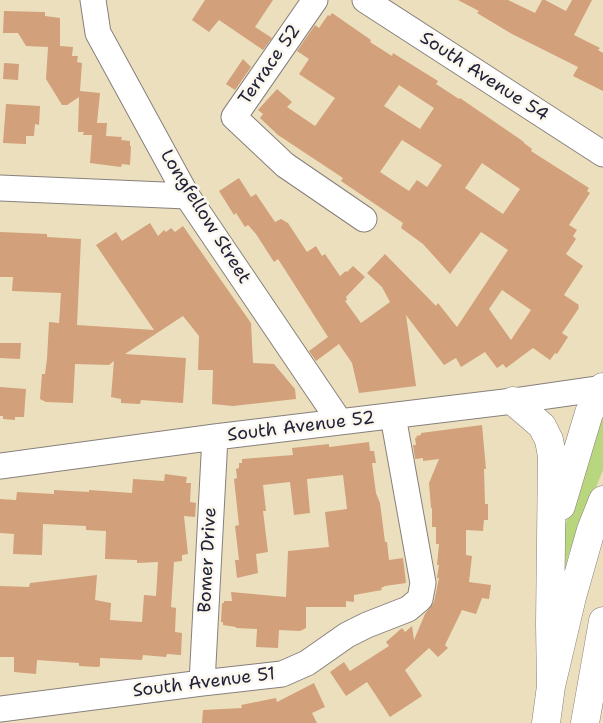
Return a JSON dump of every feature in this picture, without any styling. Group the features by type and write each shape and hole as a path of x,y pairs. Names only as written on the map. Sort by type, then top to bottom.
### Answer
{"highway":[{"path":"552,534 589,413 603,388"},
{"path":"513,401 542,426 549,440 552,456 551,686"},
{"path":"546,723 551,686 572,597 591,530 603,500"},
{"path":"585,723 602,633"}],"street":[{"name":"Longfellow Street","path":"93,0 98,33 187,196 340,422"},
{"name":"Terrace 52","path":"315,0 234,117 284,165 364,219"},
{"name":"South Avenue 54","path":"366,0 603,154"},
{"path":"0,188 187,196"},
{"path":"603,369 603,388"},
{"name":"South Avenue 52","path":"0,466 603,388"},
{"name":"South Avenue 51","path":"0,709 202,682 282,674 307,663 348,635 367,625 408,609 420,599 423,583 394,416"},
{"name":"Bomer Drive","path":"202,682 215,437"}],"green space":[{"path":"603,407 603,470 569,553 557,597 558,548"}],"building":[{"path":"205,0 273,0 255,27 272,38 263,50 219,20 209,32 192,20"},
{"path":"458,0 508,0 535,13 542,0 566,11 572,0 592,0 574,35 600,48 598,50 603,53 603,91 573,76 578,67 512,34 477,13 479,11"},
{"path":"4,11 45,12 45,16 60,18 60,46 73,47 72,56 78,56 77,62 82,63 80,91 100,93 97,123 107,123 106,136 122,137 121,140 130,141 130,165 122,164 121,167 90,163 92,135 83,135 84,132 78,132 79,97 67,105 62,105 46,79 48,47 26,46 18,33 3,33"},
{"path":"332,13 371,40 370,42 392,56 393,53 438,81 436,84 460,98 524,142 532,149 531,151 589,188 587,191 590,193 569,225 577,230 573,236 576,239 566,254 583,266 564,295 579,305 579,308 562,333 568,337 557,354 555,353 550,360 533,348 506,368 503,364 497,368 485,352 461,367 456,358 444,365 406,315 416,386 359,393 352,363 339,344 316,361 309,351 328,337 278,259 274,262 256,234 248,225 245,227 236,213 234,215 219,191 239,178 251,197 256,194 275,222 281,219 288,223 307,252 316,246 322,256 325,254 340,276 353,266 365,277 346,297 347,300 345,301 361,323 390,302 382,287 367,273 385,254 436,306 438,303 457,327 508,250 481,232 450,274 423,244 401,228 403,223 341,181 343,178 278,135 260,118 263,114 258,110 277,89 292,102 287,107 315,126 335,98 299,74 309,59 297,51 315,25 319,28 328,15 330,16","holes":["399,85 434,108 420,129 384,106","402,140 442,165 427,187 417,180 409,191 380,172","482,163 520,189 503,214 465,188","502,290 531,310 511,340 489,309"]},
{"path":"243,59 251,67 235,90 226,84"},
{"path":"4,63 19,64 18,80 3,79"},
{"path":"6,104 40,106 39,125 35,124 34,136 26,136 26,144 3,143"},
{"path":"150,223 158,236 164,230 166,232 171,228 175,232 183,226 251,323 253,363 274,364 295,389 296,399 233,406 212,404 213,370 198,370 199,336 183,316 125,354 186,358 183,403 141,400 140,404 121,403 121,399 111,397 114,361 109,365 75,364 73,403 46,402 40,399 42,374 45,374 47,359 49,322 59,323 61,293 12,291 13,277 0,277 0,232 47,234 47,237 81,239 77,325 154,330 96,245 116,232 122,241"},
{"path":"0,343 21,343 20,359 0,358"},
{"path":"0,387 26,389 24,417 15,417 15,420 3,419 3,416 0,416"},
{"path":"482,425 486,469 484,469 485,504 488,504 488,520 484,520 483,531 466,530 466,555 472,556 469,582 491,585 489,599 482,598 476,614 462,610 445,645 448,648 438,657 429,648 405,670 422,696 390,717 367,682 346,696 330,672 344,662 350,671 389,646 386,642 402,628 405,632 412,626 414,640 425,614 434,602 439,578 437,578 439,565 437,565 439,544 436,544 436,527 432,527 429,483 439,459 423,461 423,458 415,459 413,445 416,445 415,438 421,435 421,433"},
{"path":"369,442 370,451 374,451 376,463 372,463 376,493 380,503 389,560 403,558 406,583 385,586 381,588 382,590 354,595 354,602 346,601 346,607 306,607 306,628 300,631 279,630 278,648 256,647 257,629 223,625 223,622 221,622 222,603 224,601 232,601 231,592 286,597 288,551 329,547 325,512 347,509 343,475 307,479 310,513 294,515 290,482 263,485 266,511 263,511 268,552 256,554 258,573 237,578 235,560 239,560 235,526 239,525 234,479 237,478 236,469 239,468 239,463 242,463 242,459 293,455 292,448 329,444 329,447"},
{"path":"165,474 187,477 186,483 191,483 190,502 196,503 195,517 184,516 188,554 182,555 182,561 174,562 171,607 176,608 175,632 182,633 181,655 167,654 166,657 143,655 142,660 100,658 100,666 98,667 79,666 79,663 37,660 36,674 14,672 14,657 0,657 0,586 29,587 30,583 97,575 95,600 111,603 110,620 142,622 144,595 156,596 158,562 137,563 137,560 105,559 106,531 86,530 86,526 43,524 42,555 13,554 14,534 0,533 0,499 16,500 17,492 54,494 54,490 132,493 133,479 164,481"},
{"path":"314,683 325,707 312,713 317,723 202,723 203,710 242,708 241,705 276,698 277,702"}]}
